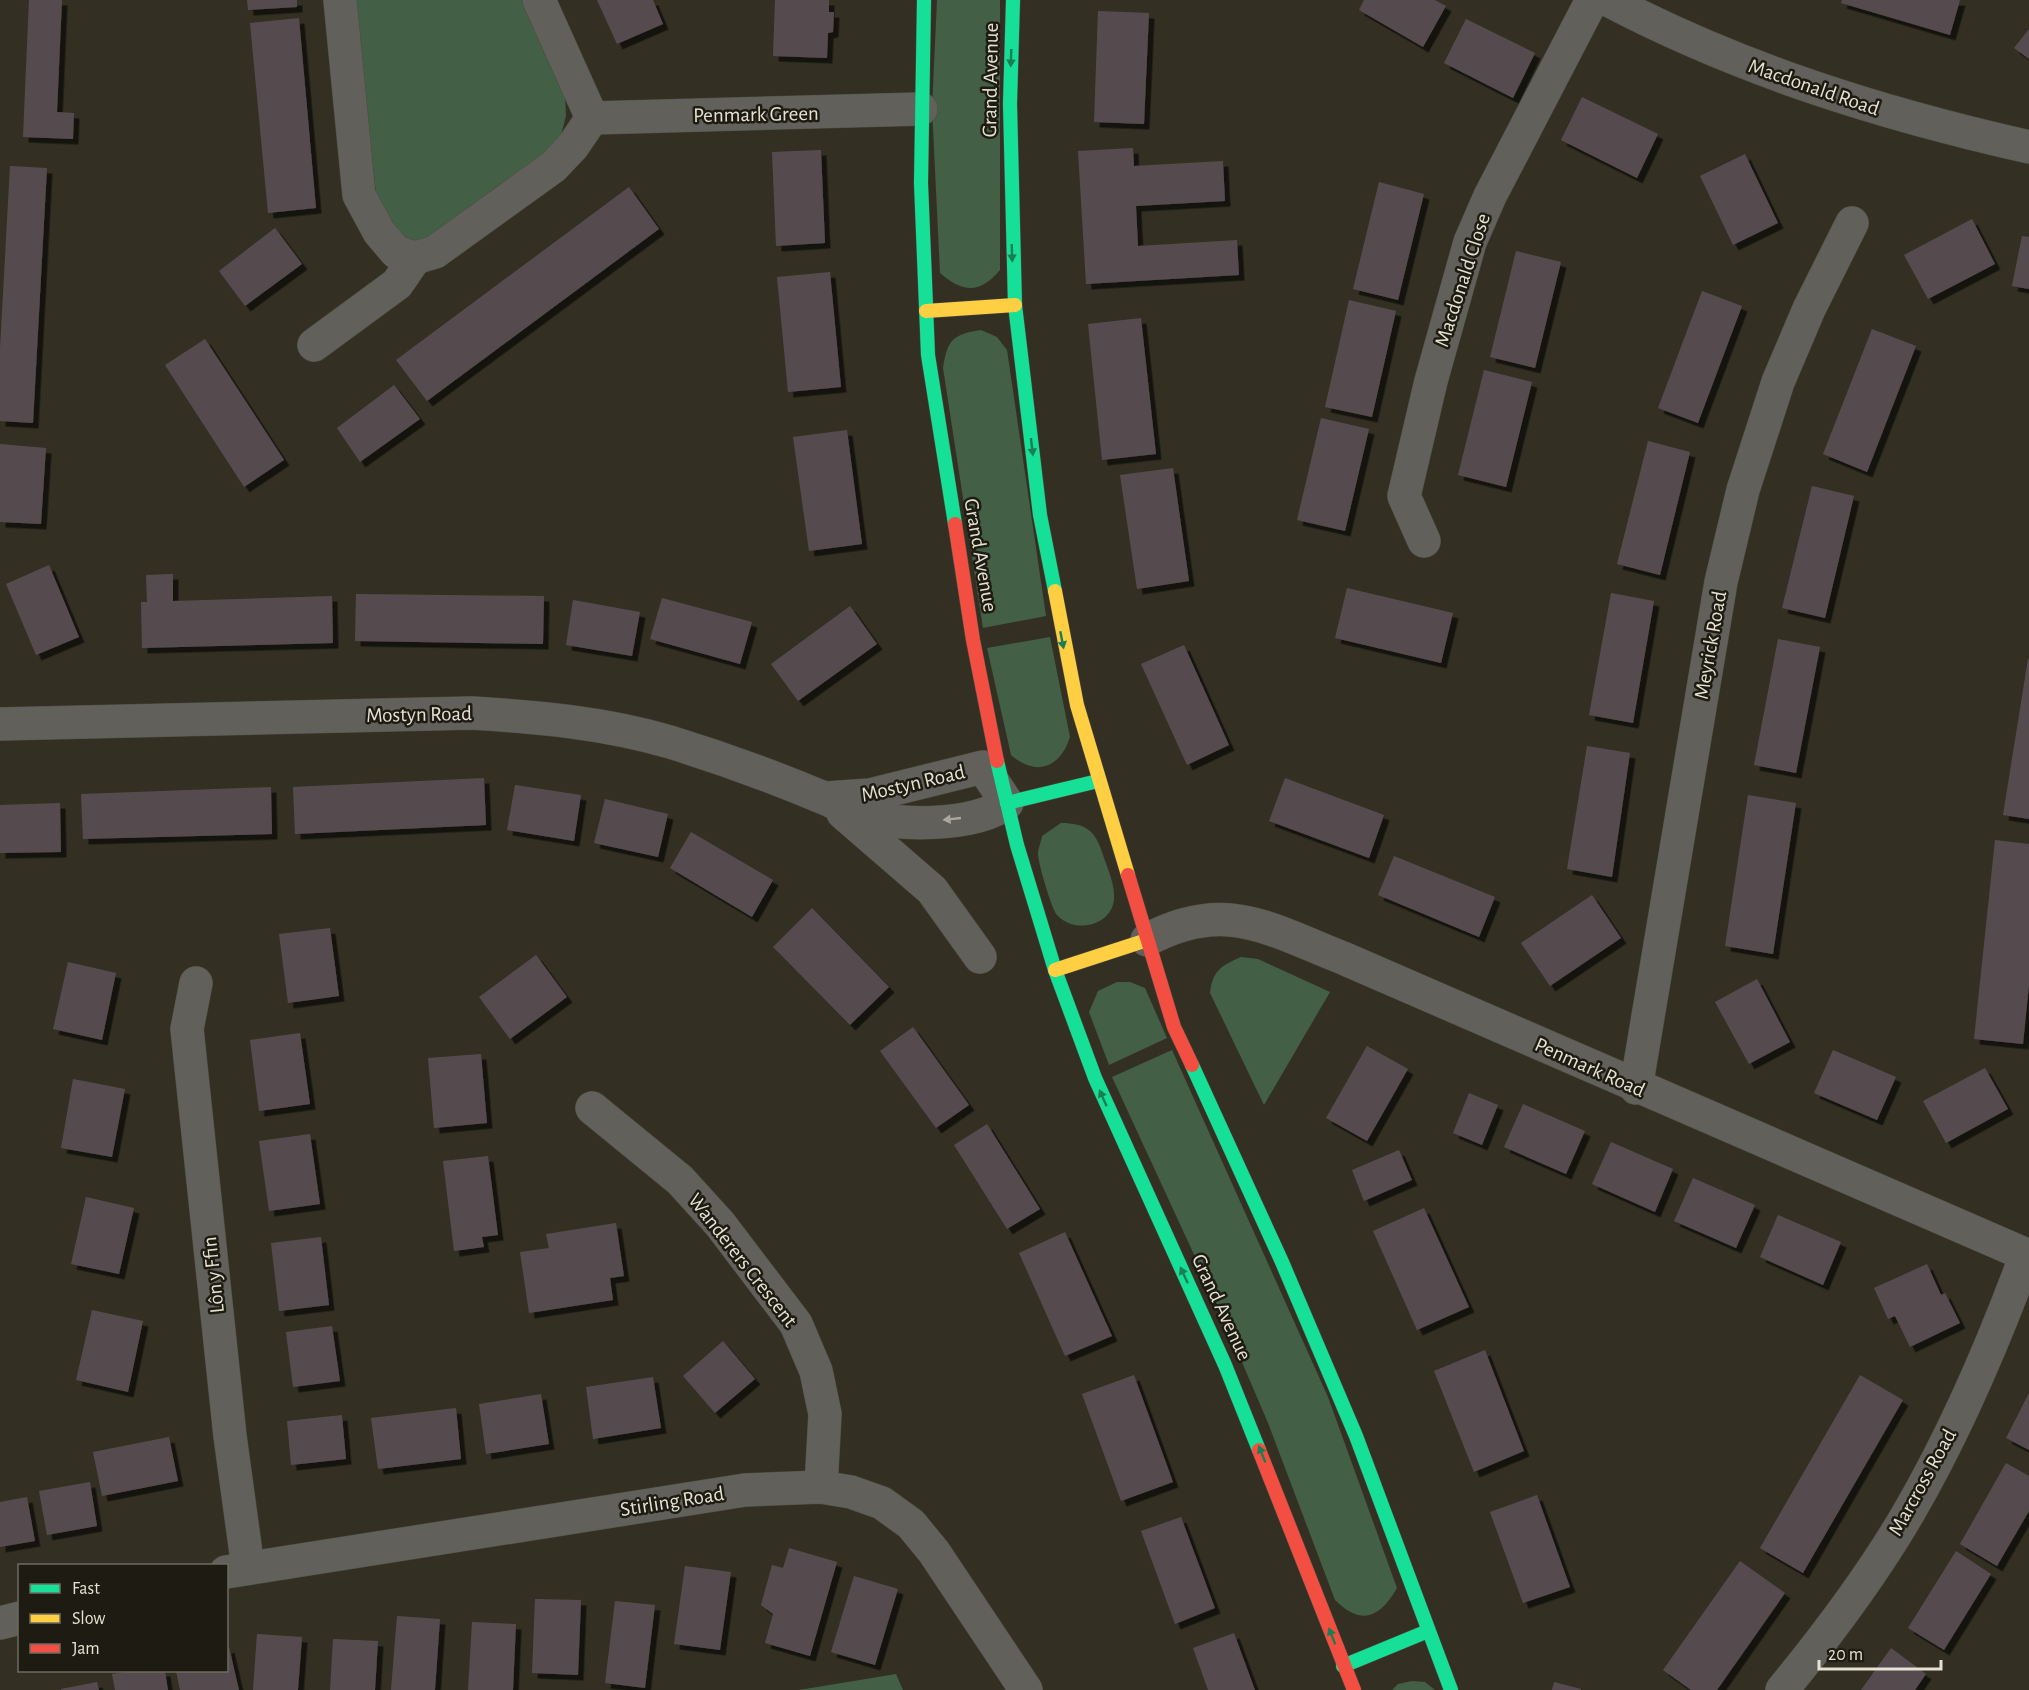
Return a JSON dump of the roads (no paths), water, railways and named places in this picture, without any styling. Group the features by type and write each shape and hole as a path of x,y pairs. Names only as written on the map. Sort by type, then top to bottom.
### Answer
{"street":[{"path":"340,0 359,195 379,232 396,252 415,258 435,252 554,167 573,146 592,118 539,0"},
{"name":"Grand Avenue","path":"924,0 921,109 928,355 940,444 975,650 1007,803 1055,970 1095,1078 1225,1365 1354,1690"},
{"name":"Grand Avenue","path":"1013,0 1010,104 1014,305 1040,516 1066,658 1098,781 1174,1028 1282,1262 1334,1383 1401,1553 1451,1690"},
{"name":"Macdonald Close","path":"1424,542 1404,496 1431,381 1470,242 1490,196 1592,0"},
{"name":"Macdonald Road","path":"1608,0 1712,51 1813,89 1900,116 2029,147"},
{"name":"Penmark Green","path":"592,118 921,109"},
{"name":"Meyrick Road","path":"1636,1088 1720,582 1743,490 1778,382 1809,309 1852,223"},
{"path":"314,345 397,284 415,258"},
{"path":"926,311 1014,305"},
{"name":"Mostyn Road","path":"0,724 472,712 541,717 605,726 669,742 826,798 856,814 888,821 922,823 994,813 1007,803 983,767 870,795 826,798"},
{"path":"1007,803 1098,781"},
{"name":"Mostyn Road","path":"826,798 932,890 980,957"},
{"name":"Penmark Road","path":"1147,940 1162,931 1199,921 1223,918 1256,923 1342,958 1636,1088 2027,1256"},
{"path":"1055,970 1147,940"},
{"name":"Lôn y Ffin","path":"196,983 187,1029 230,1436 237,1570"},
{"name":"Wanderers Crescent","path":"592,1108 680,1180 720,1224 796,1324 816,1371 825,1414 821,1487"},
{"name":"Marcross Road","path":"1782,1690 1839,1615 1909,1513 1947,1441 2027,1256"},
{"name":"Stirling Road","path":"237,1570 745,1490 821,1487 851,1492 882,1503 911,1524 934,1552 1026,1690"},
{"path":"0,1623 18,1618"},
{"path":"1343,1666 1428,1631"}]}
